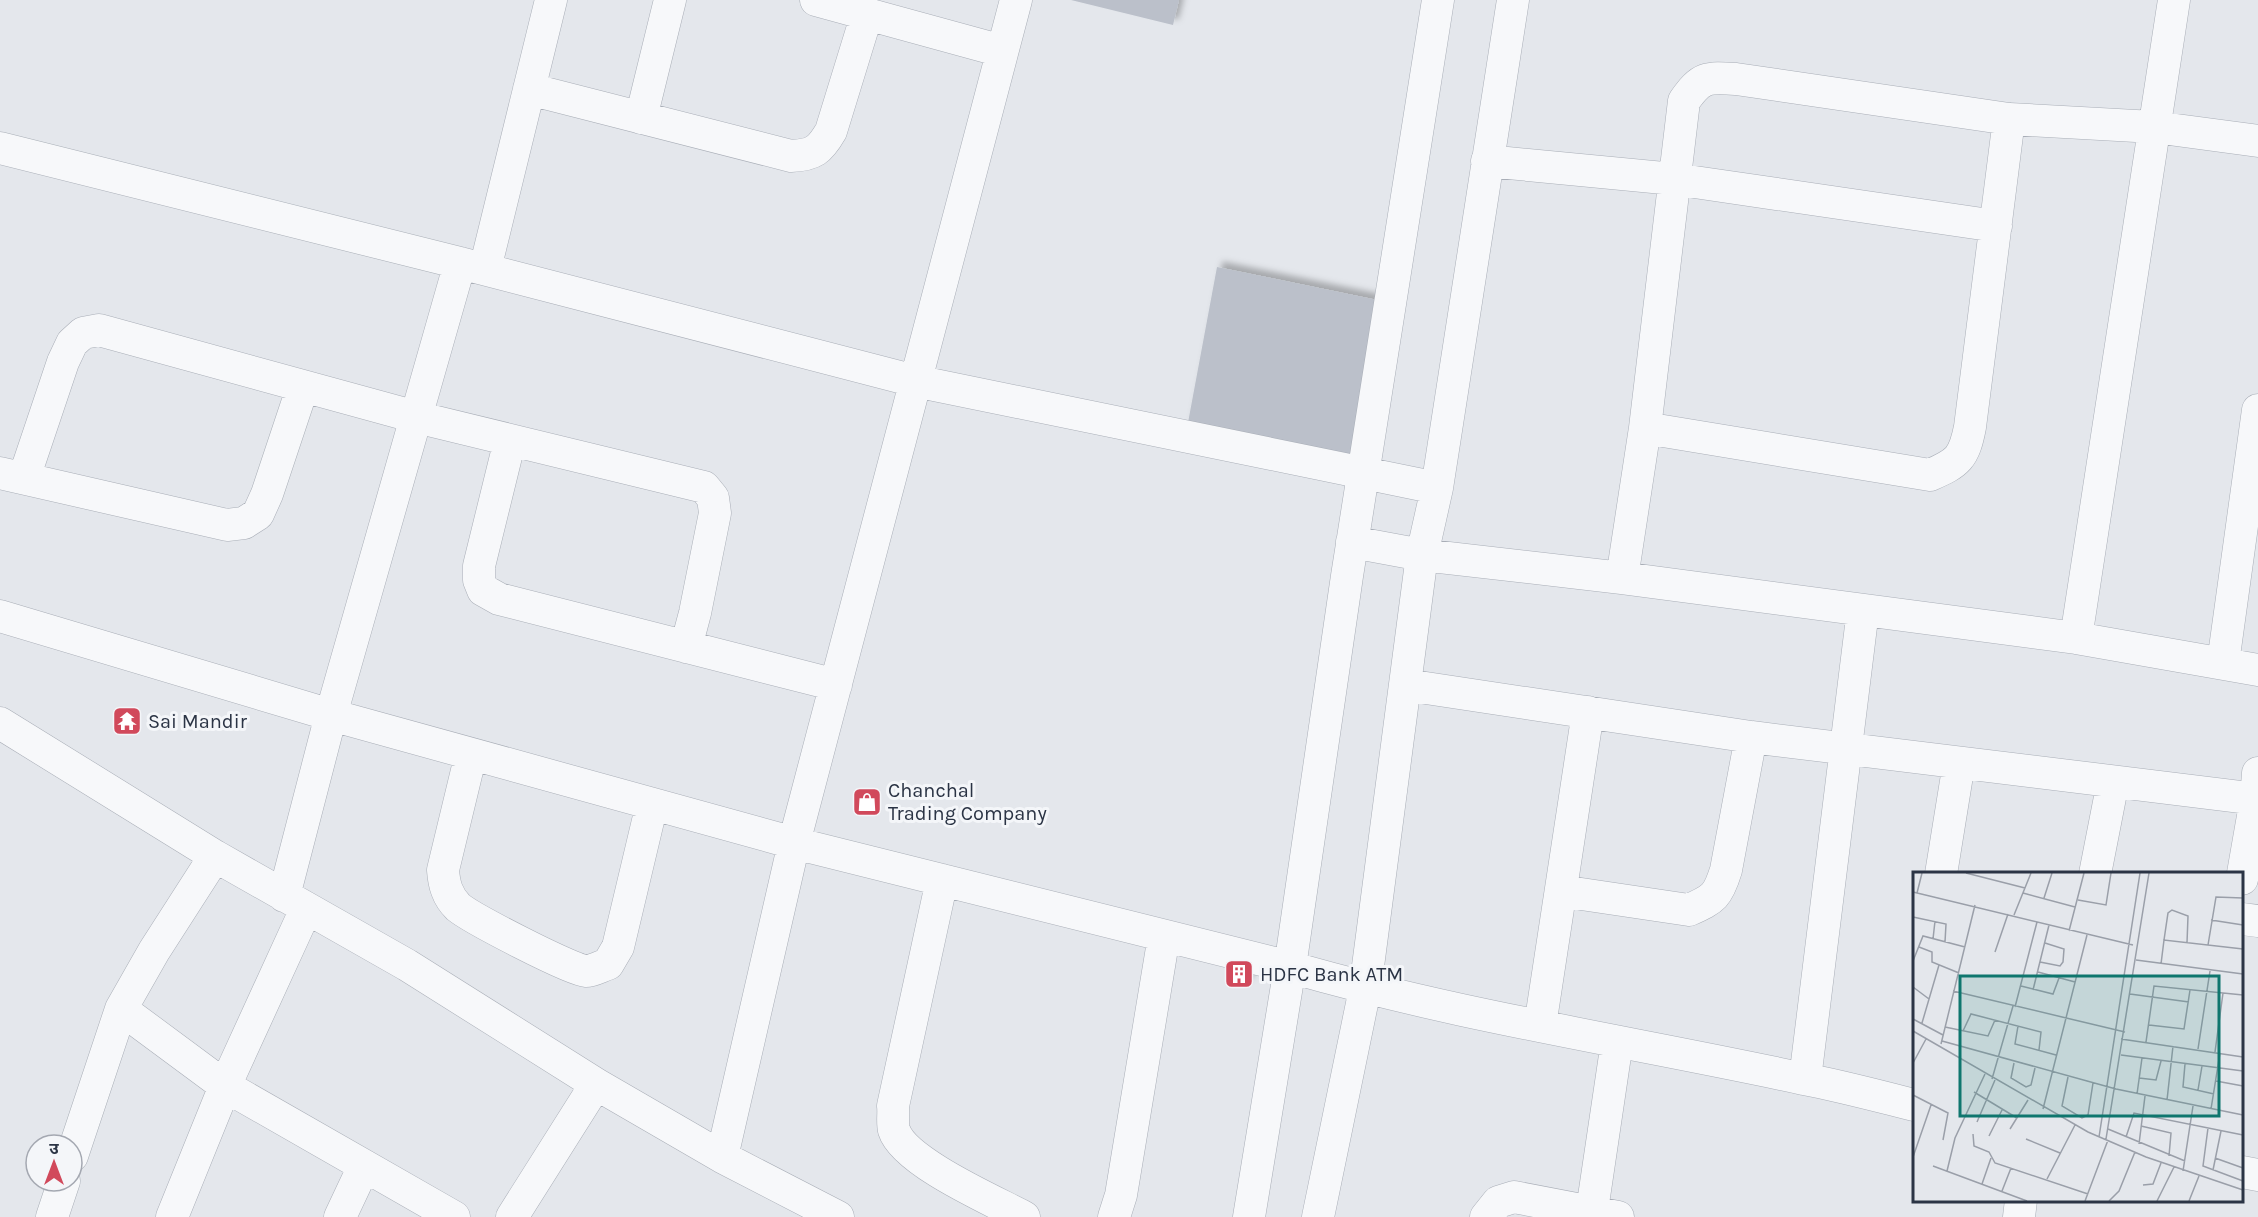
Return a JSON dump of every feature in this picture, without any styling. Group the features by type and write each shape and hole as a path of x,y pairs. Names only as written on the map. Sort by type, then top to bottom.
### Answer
{"street":[{"path":"172,1217 295,903 331,715 416,417 472,266 529,89 551,0"},
{"path":"641,118 670,0"},
{"path":"816,0 1002,51"},
{"path":"722,1157 794,843 1016,0"},
{"path":"1249,1217 1290,967 1353,542 1438,0"},
{"path":"1318,1217 1365,989 1422,555 1437,488 1514,0"},
{"path":"2076,638 2174,0"},
{"path":"529,89 791,156 808,156 822,146 831,131 867,14"},
{"path":"1622,578 1645,428 1684,101 1696,84 1713,77 2009,119 2154,127 2258,141"},
{"path":"1645,428 1930,475 1954,464 1967,444 1970,427 2009,119"},
{"path":"0,148 472,266 915,381 1437,488"},
{"path":"1487,161 1674,179 1996,226"},
{"path":"303,386 267,494 258,514 244,524 227,525 12,475 72,343 83,333 99,330 416,417 704,487 713,498 715,513 686,646"},
{"path":"2223,663 2258,410"},
{"path":"510,440 479,566 479,580 483,590 499,599 836,685"},
{"path":"1353,542 1422,555 1622,578 2076,638 2258,670"},
{"path":"1805,1079 1863,610"},
{"path":"0,616 331,715 794,843 1290,967 1365,989 1805,1079 1913,1105"},
{"path":"1406,685 1845,749 2113,782 2257,790 2242,872"},
{"path":"1540,1026 1588,712"},
{"path":"0,723 215,856 406,965 596,1084 722,1157 838,1217"},
{"path":"1561,891 1689,910 1706,903 1720,891 1726,870 1751,737"},
{"path":"471,754 443,870 444,888 458,907 515,939 576,969 588,971 608,964 618,947 652,804"},
{"path":"1941,872 1959,763"},
{"path":"2095,872 2113,782"},
{"path":"80,1133 121,1009 153,951 215,856"},
{"path":"942,880 893,1106 894,1130 907,1149 928,1166 1024,1217"},
{"path":"2243,919 2258,921"},
{"path":"1114,1217 1121,1195 1164,936"},
{"path":"121,1009 225,1086 454,1217"},
{"path":"1486,1217 1498,1202 1514,1197 1600,1215 1617,1042"},
{"path":"512,1217 596,1084"},
{"path":"340,1217 364,1166"},
{"path":"2243,1172 2258,1175"},
{"path":"52,1217 60,1193"},
{"path":"2019,1217 2021,1202"}],"building":[{"path":"1071,0 1179,0 1173,25"},
{"path":"1217,267 1382,301 1356,462 1187,428"},
{"name":"HDFC Bank ATM","path":"1231,964 1251,968 1247,984 1227,980"}],"place":[{"name":"Sai Mandir","path":"127,721"},
{"name":"Chanchal Trading Company","path":"867,802"},
{"name":"HDFC Bank ATM","path":"1239,974"}]}
